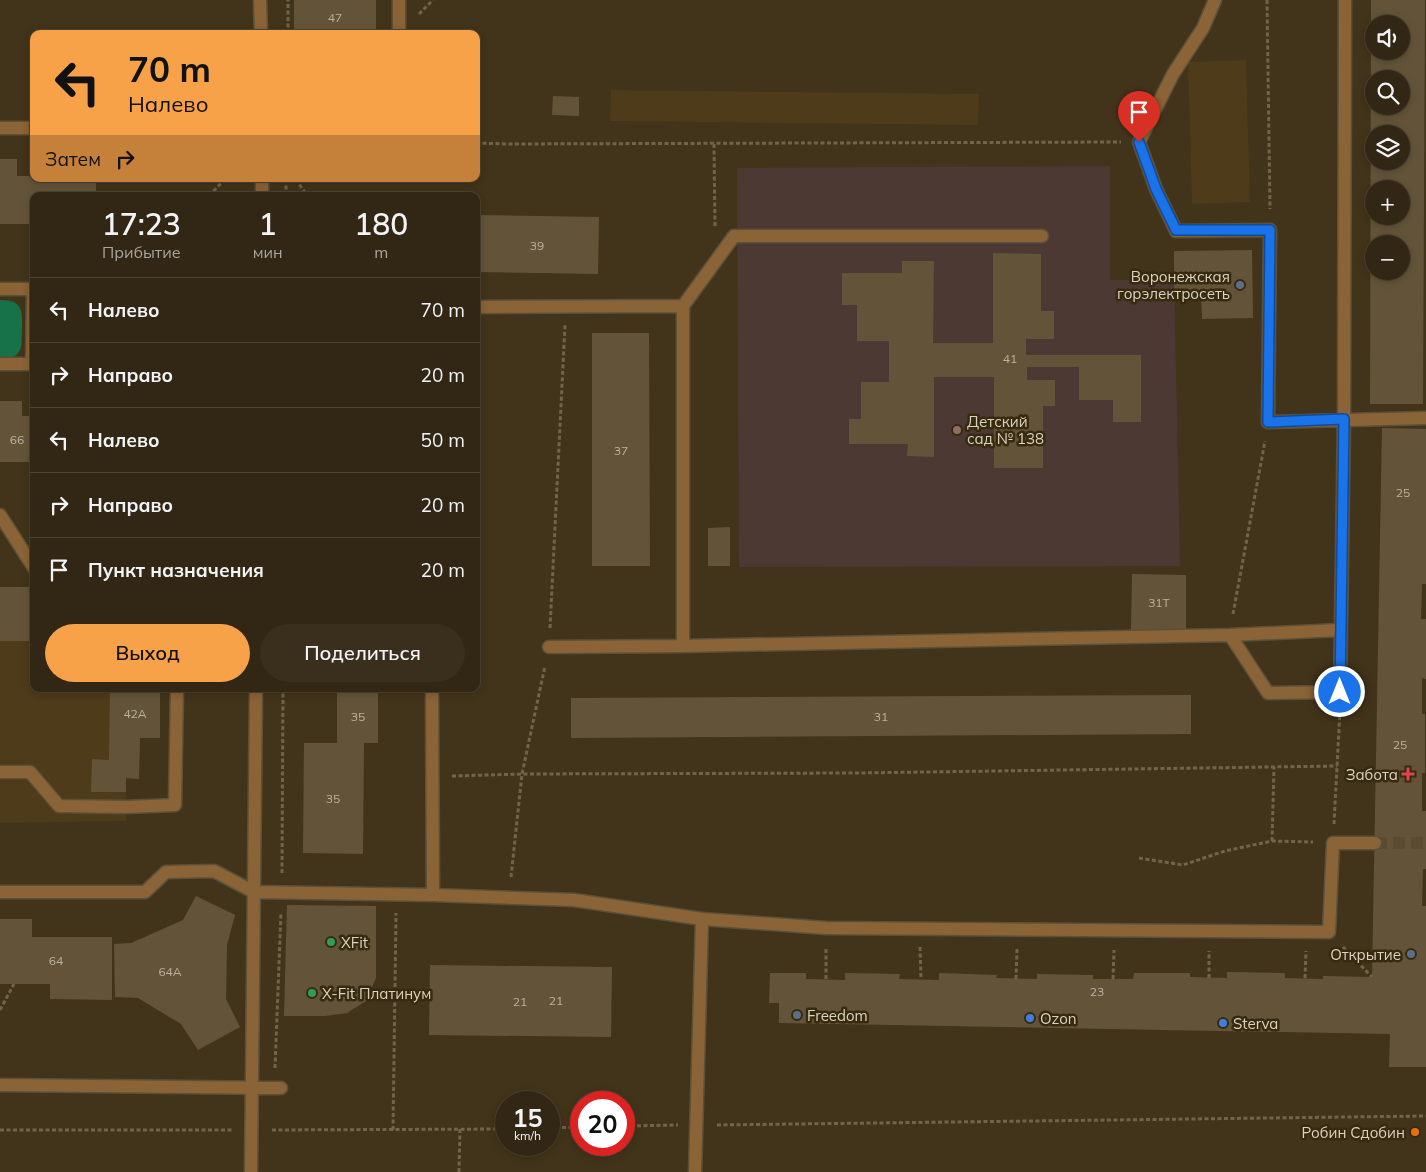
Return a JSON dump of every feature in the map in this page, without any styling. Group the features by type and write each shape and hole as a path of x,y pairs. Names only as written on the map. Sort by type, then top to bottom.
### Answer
{"lane":[{"path":"260,0 261,30"},
{"path":"399,0 399,30"},
{"path":"1215,0 1204,28 1172,74 1139,142 1156,189 1176,230 1270,230 1268,422 1426,418"},
{"path":"1230,634 1268,693 1340,692 1344,419 1346,0"},
{"path":"0,128 30,128"},
{"path":"683,646 683,306 734,236 1042,236"},
{"path":"0,289 30,289"},
{"path":"480,307 683,306"},
{"path":"0,364 30,364"},
{"path":"0,515 30,562"},
{"path":"549,647 683,646 1340,630"},
{"path":"0,772 30,772 59,806 175,806 177,692"},
{"path":"251,1172 256,692"},
{"path":"432,692 433,895"},
{"path":"0,892 145,892 166,872 214,871 254,892 397,894 574,900 702,919 826,928 1329,932 1333,843 1375,843"},
{"path":"695,1172 702,919"},
{"path":"0,1085 278,1088"}],"path":[{"path":"288,0 288,30"},
{"path":"1267,0 1270,230"},
{"path":"480,143 1139,142"},
{"path":"714,144 715,261"},
{"path":"213,192 222,182"},
{"path":"508,898 522,774 549,647 566,307"},
{"path":"1230,634 1268,422"},
{"path":"278,1088 284,692"},
{"path":"1139,858 1183,865 1225,851 1272,841 1333,843 1340,692"},
{"path":"432,776 1337,766"},
{"path":"1272,841 1274,767"},
{"path":"393,1130 397,894"},
{"path":"826,928 826,979"},
{"path":"920,928 921,979"},
{"path":"1016,978 1017,929"},
{"path":"1113,979 1115,930"},
{"path":"1209,978 1210,931"},
{"path":"1305,978 1306,932"},
{"path":"1329,932 1372,977"},
{"path":"0,1010 14,984"},
{"path":"635,1126 1426,1116"},
{"path":"273,1122 273,1130"},
{"path":"459,1172 460,1129"}],"shaded area":[{"path":"1246,60 1250,202 1192,204 1188,62"},
{"path":"611,90 979,94 978,125 610,121"},
{"name":"Детский сад № 138","path":"1110,166 1110,280 1174,280 1180,566 739,567 737,168"},
{"path":"0,587 30,587 30,692 160,692 160,738 140,738 139,779 126,779 126,821 0,823"}],"green space":[{"path":"0,300 14,302 18,305 22,314 21,348 16,355 10,358 0,358"}],"building":[{"path":"294,0 376,0 376,30 294,30"},
{"path":"1371,0 1425,0 1423,404 1370,404 1370,280 1410,280 1410,235 1370,235 1370,225 1410,225 1410,180 1371,180 1371,170 1410,170 1410,125 1371,125 1371,115 1410,115 1410,70 1371,70 1371,60 1410,60 1410,15 1371,15"},
{"path":"553,96 579,97 579,116 552,115"},
{"path":"0,159 17,159 17,176 30,176 30,182 96,182 96,192 30,192 30,224 0,224"},
{"path":"480,215 599,217 598,274 480,272"},
{"path":"1252,250 1253,318 1202,319 1201,293 1174,294 1174,251"},
{"path":"993,253 1041,254 1041,311 1054,311 1054,339 1026,339 1026,355 1141,355 1141,422 1113,422 1113,400 1079,400 1079,367 1027,367 1027,380 1055,380 1055,406 1043,406 1043,468 994,468 994,377 934,377 934,457 907,456 908,444 849,444 849,419 861,419 861,382 889,382 889,341 857,341 857,305 842,305 842,273 902,273 902,261 934,261 933,343 993,343"},
{"path":"592,333 649,333 650,566 592,566"},
{"path":"0,401 22,401 22,416 30,416 30,462 0,462"},
{"path":"1382,428 1426,429 1426,584 1422,584 1421,619 1426,619 1426,679 1422,678 1422,714 1425,714 1425,773 1422,773 1422,811 1426,811 1426,869 1423,869 1422,906 1426,906 1426,1067 1389,1067 1390,1034 779,1023 779,1003 769,1003 770,973 806,973 806,979 845,980 845,973 900,974 899,979 939,980 939,973 997,975 996,978 1037,979 1037,974 1093,975 1093,979 1133,979 1134,973 1190,973 1190,977 1227,978 1227,972 1285,973 1285,978 1323,979 1323,976 1372,977"},
{"path":"730,527 730,566 708,566 708,528"},
{"path":"1132,574 1186,575 1186,630 1131,630"},
{"path":"0,587 30,587 30,641 0,641"},
{"path":"110,692 160,692 160,738 140,738 139,779 126,778 126,792 91,792 92,759 109,760"},
{"path":"337,692 378,692 378,743 364,743 363,854 303,853 304,743 337,743"},
{"path":"1191,695 1191,734 571,738 571,698"},
{"path":"196,896 235,915 227,945 226,999 240,1027 198,1050 181,1024 138,998 115,997 114,944 131,943 183,920"},
{"name":"XFit","path":"287,905 376,906 376,978 366,1001 347,1013 325,1016 284,1016"},
{"path":"0,919 32,919 32,937 112,937 112,1000 50,999 50,984 0,984"},
{"path":"430,965 612,967 611,1037 429,1035"}],"tunnel":[{"path":"1375,843 1426,843"}],"place":[{"name":"Воронежская горэлектросеть","path":"1240,285"},
{"name":"Детский сад № 138","path":"957,430"},
{"name":"Забота","path":"1408,774"},
{"name":"XFit","path":"331,942"},
{"name":"Открытие","path":"1411,954"},
{"name":"X-Fit Платинум","path":"312,993"},
{"name":"Freedom","path":"797,1015"},
{"name":"Ozon","path":"1030,1018"},
{"name":"Sterva","path":"1223,1023"},
{"name":"Робин Сдобин","path":"1415,1132"}],"route":[{"path":"1139,142 1156,189 1176,230 1270,230 1268,422 1344,419 1340,692"}]}
